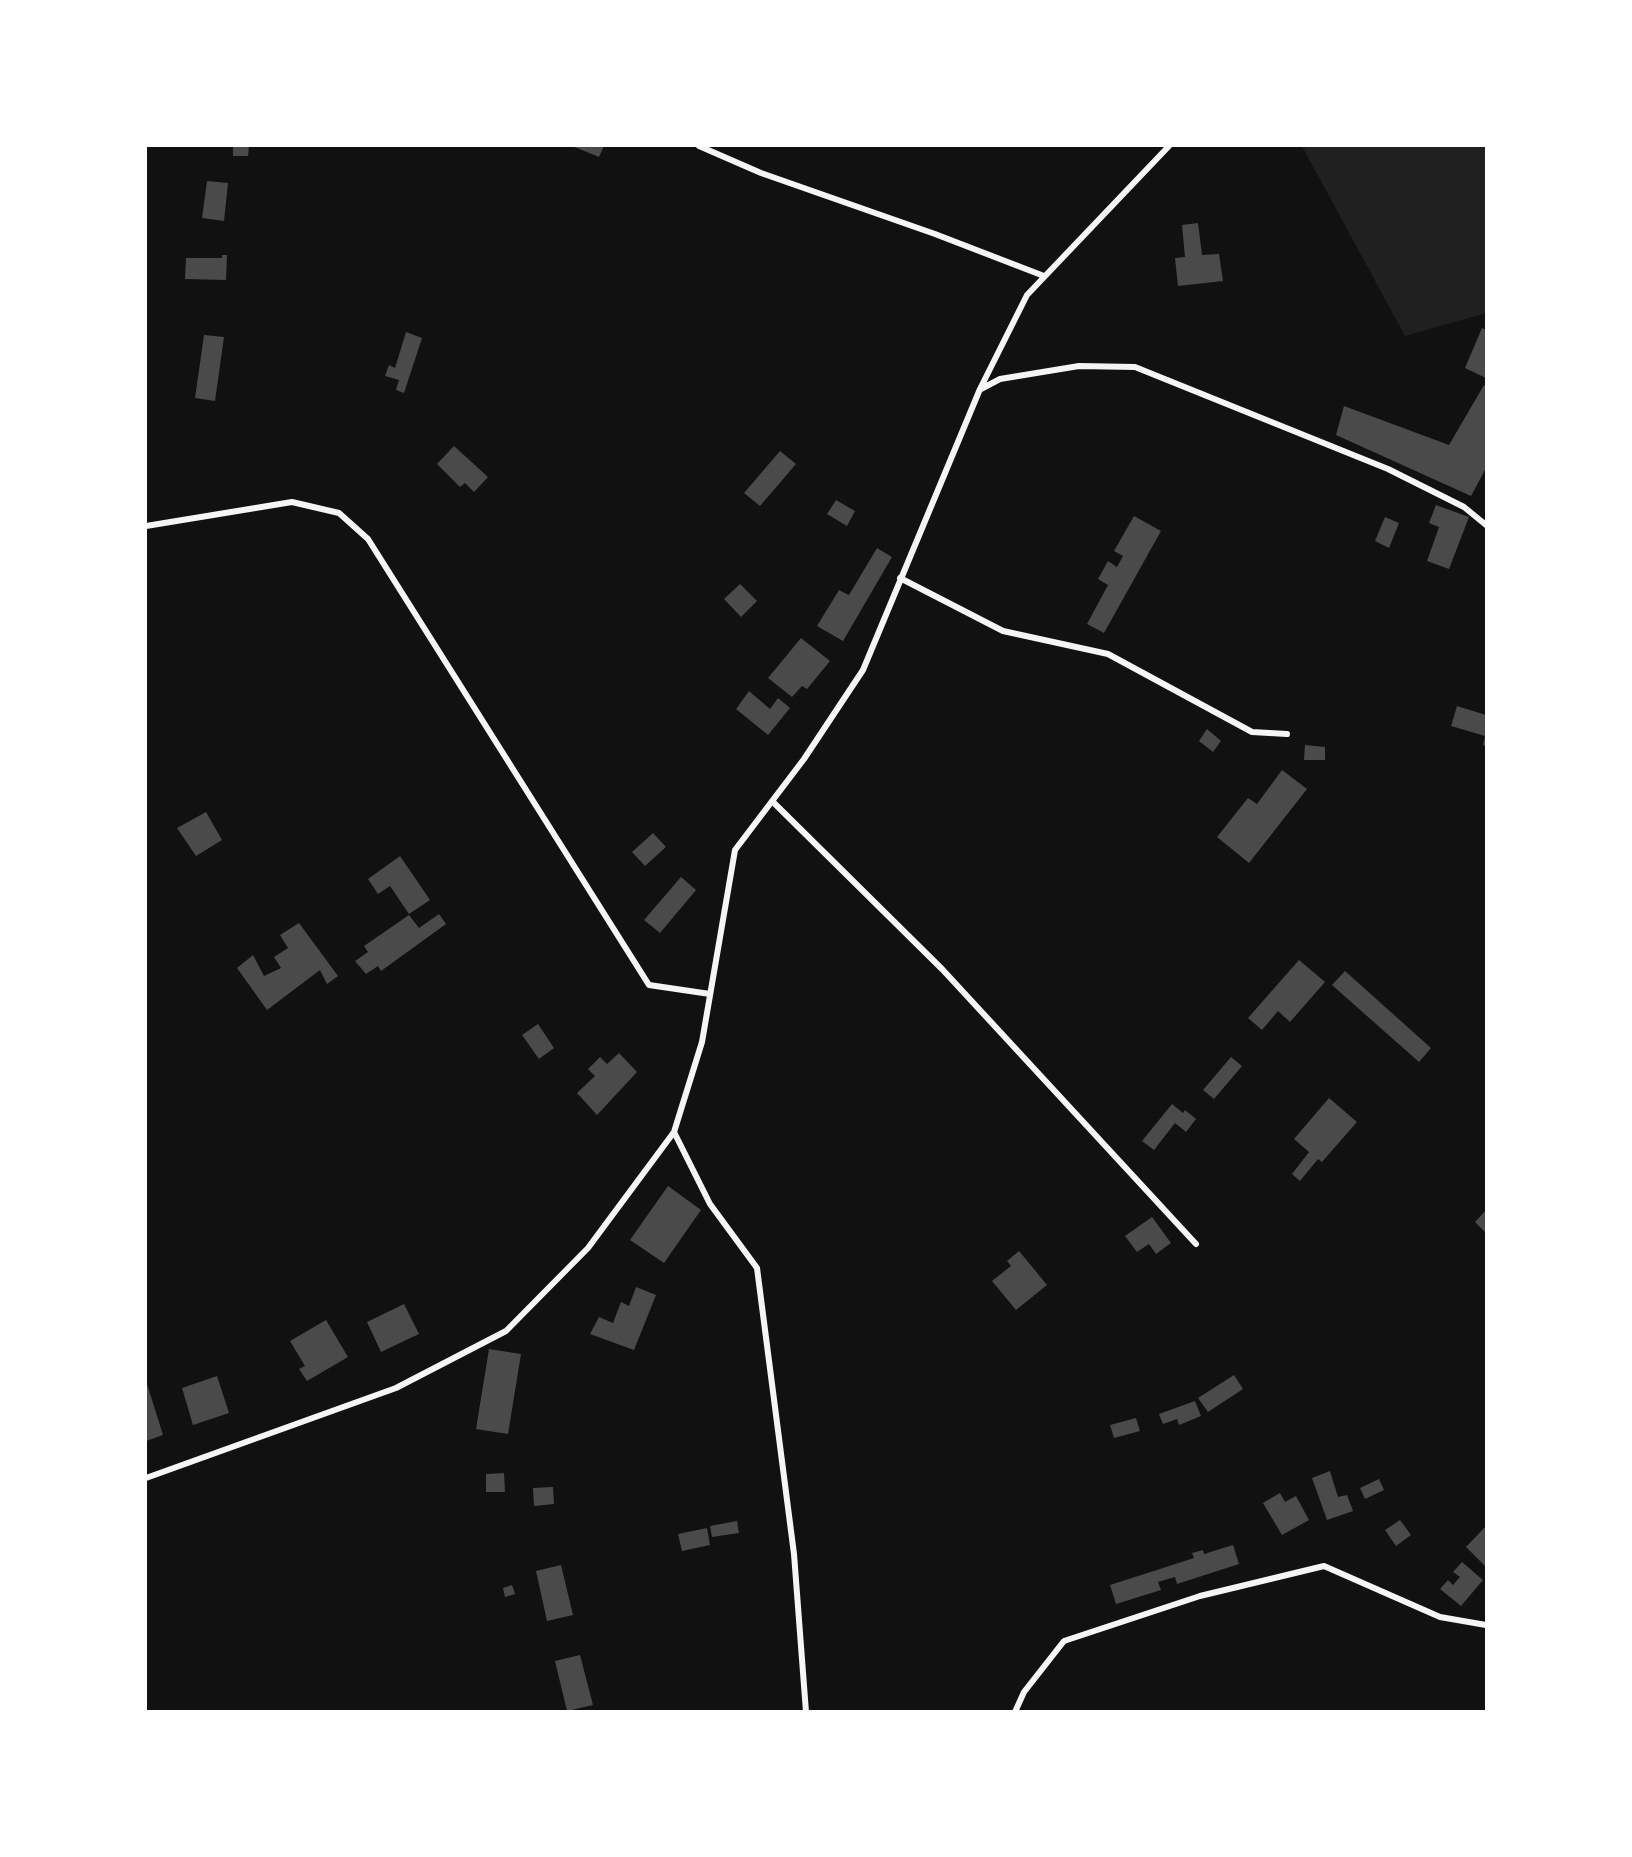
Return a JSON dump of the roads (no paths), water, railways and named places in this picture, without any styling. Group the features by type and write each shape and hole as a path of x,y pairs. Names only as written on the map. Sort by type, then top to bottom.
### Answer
{"street":[{"path":"699,146 760,172 935,234 1044,276"},
{"path":"146,1478 396,1388 506,1331 588,1248 674,1132 702,1042 735,850 804,759 863,670 980,389 1027,295 1169,146"},
{"path":"980,389 1000,379 1079,366 1135,367 1388,469 1464,507 1486,525"},
{"path":"146,526 292,502 339,513 368,539 649,985 710,994"},
{"path":"900,578 1003,631 1108,654 1252,732 1287,734"},
{"path":"772,801 942,969 1196,1244"},
{"path":"674,1132 710,1203 757,1268 794,1554 806,1712"},
{"path":"1015,1712 1024,1692 1064,1641 1200,1596 1324,1566 1440,1617 1486,1625"}]}
